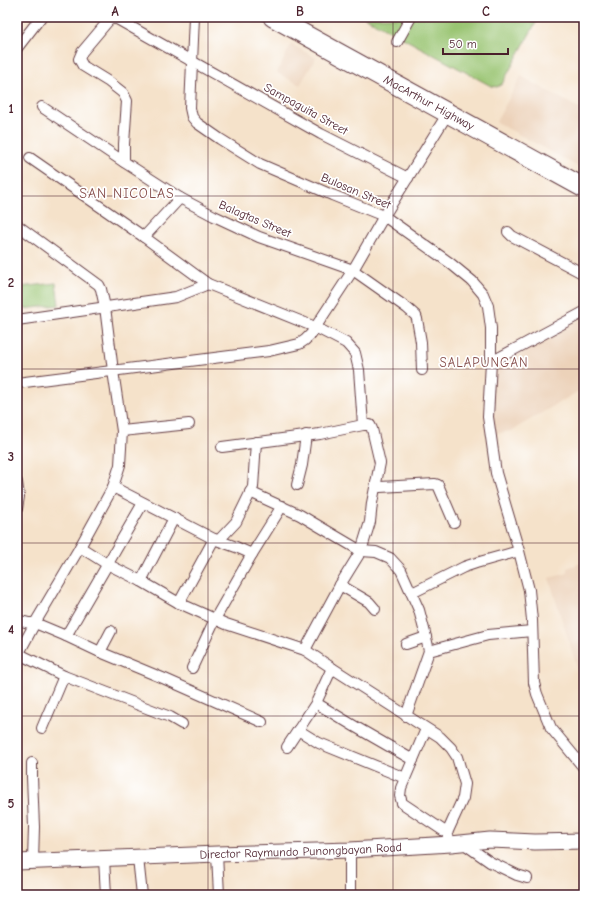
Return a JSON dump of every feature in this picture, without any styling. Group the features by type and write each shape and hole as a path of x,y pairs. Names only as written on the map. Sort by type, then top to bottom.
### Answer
{"highway":[{"name":"MacArthur Highway","path":"273,17 584,188"}],"street":[{"path":"17,48 41,17"},
{"name":"Bulosan Street","path":"194,17 190,108 192,117 197,123 260,164 384,216 455,267 472,281 483,294 488,306 491,328 488,417 490,437 496,474 529,590 534,683 551,728 584,768"},
{"path":"397,42 411,17"},
{"name":"Sampaguita Street","path":"124,162 126,97 109,82 83,66 79,59 82,52 109,20 113,19 117,19 321,134 408,178"},
{"name":"Balagtas Street","path":"42,107 180,198 214,216 259,236 353,270 416,316 421,342 422,370"},
{"path":"17,383 269,352 299,344 305,340 315,327 353,270 384,216 448,113"},
{"path":"30,158 144,237 208,284 315,327 346,344 355,353 359,370 363,425"},
{"path":"144,237 180,198"},
{"path":"17,225 99,285 104,307 122,431 120,465 113,487 18,653 64,676 170,717 182,724"},
{"path":"508,232 512,236 584,274"},
{"path":"17,320 176,297 208,284"},
{"path":"491,362 584,312"},
{"path":"122,431 189,424"},
{"path":"222,447 320,434 363,425 370,425 372,429 380,463 370,522 361,551 340,585 305,650"},
{"path":"297,485 302,465 306,435"},
{"path":"179,603 217,540 236,522 253,487 256,442"},
{"path":"17,482 19,496 17,509"},
{"path":"376,485 380,487 438,485 454,522"},
{"path":"113,487 217,540 252,554"},
{"path":"250,492 300,515 361,551 376,552 390,558 401,570 419,610 429,651 406,716"},
{"path":"66,636 143,503"},
{"path":"192,668 215,619 252,554 282,506"},
{"path":"141,581 174,518"},
{"path":"80,547 107,564 141,581 179,603 226,624 305,650 440,738 452,748 458,758 465,784 454,840"},
{"path":"412,593 464,567 519,551"},
{"path":"340,585 369,602 375,609"},
{"path":"17,620 35,623 262,722"},
{"path":"100,652 111,631"},
{"path":"429,651 488,635 532,631"},
{"path":"406,644 426,637"},
{"path":"288,747 316,703 332,668"},
{"path":"42,728 64,676"},
{"path":"316,703 413,760"},
{"path":"426,729 401,788 400,796 402,803 454,840 490,862 518,876 527,878"},
{"path":"298,730 318,743 405,778"},
{"path":"32,763 34,827 33,861"},
{"name":"Director Raymundo Punongbayan Road","path":"17,862 350,850 454,840 535,842 584,841"},
{"path":"350,850 350,895"},
{"path":"217,854 219,895"},
{"path":"138,858 142,895"},
{"path":"104,859 106,895"}],"shaded area":[{"path":"291,44 316,58 300,85 277,73"},
{"path":"521,76 584,111 584,170 496,122"},
{"path":"584,317 584,388 511,431 494,434 492,369"},
{"path":"584,562 584,689 549,578 568,573 567,568"}],"green space":[{"path":"364,17 539,17 502,84 497,87 491,86"},
{"path":"56,283 59,305 23,309 20,287"}],"district":[{"name":"SAN NICOLAS","path":"127,193"},
{"name":"SALAPUNGAN","path":"484,362"}]}
